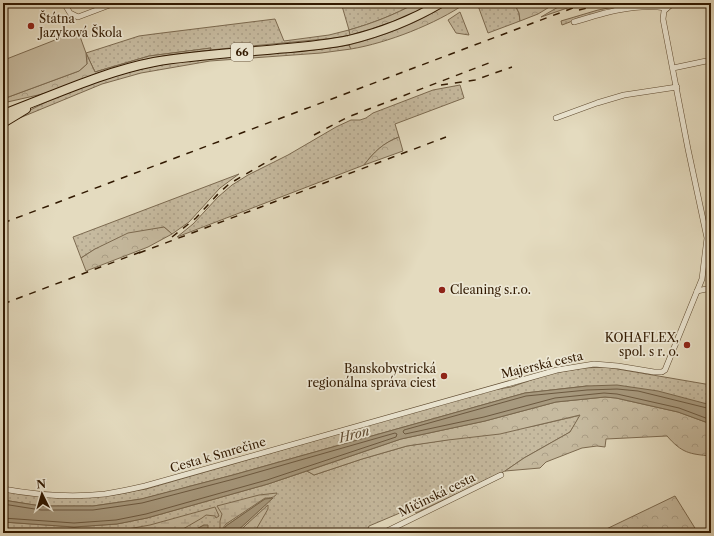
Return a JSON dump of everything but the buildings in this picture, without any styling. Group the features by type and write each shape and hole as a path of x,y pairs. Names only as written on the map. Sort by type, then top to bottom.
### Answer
{"main road":[{"name":"66","path":"3,114 114,72 153,63 201,56 307,46 355,39 405,22 441,3"},
{"path":"3,108 40,100"},
{"path":"3,123 40,100"}],"street":[{"path":"64,3 70,13 78,17 115,3"},
{"path":"574,22 607,12 655,6 666,8 673,3"},
{"name":"Majerská cesta","path":"435,404 534,375 579,366 601,364 654,372 662,372 668,367 703,276 707,234 688,148 663,19 666,8"},
{"path":"673,68 711,60"},
{"path":"556,118 611,99 637,93 677,87"},
{"path":"697,291 711,288"},
{"name":"Cesta k Smrečine","path":"3,489 66,495 104,494 145,486 435,404"},
{"name":"Mičinská cesta","path":"383,533 501,475"}],"green space":[{"path":"350,3 416,3 366,25 349,30 342,6"},
{"path":"416,3 433,3 393,22 350,35 349,30 366,25"},
{"path":"449,3 466,3 454,11 411,32 351,49 349,45 413,23"},
{"path":"477,3 514,3 519,13 520,21 488,33"},
{"path":"514,3 556,3 538,14 520,21 519,13"},
{"path":"565,3 582,3 541,17"},
{"path":"634,3 661,3 598,13 562,25 561,21 598,10"},
{"path":"460,12 469,35 456,33 448,20"},
{"path":"275,19 284,41 329,35 349,30 350,35 335,38 210,50 211,48 149,56 95,72 86,53 139,36"},
{"path":"78,31 86,53 87,64 79,71 3,99 3,58 4,60"},
{"path":"349,45 351,49 321,53 210,61 141,73 102,84 5,124 49,101 73,91 121,74 145,68 195,60 311,50"},
{"path":"211,48 210,50 148,59 110,69 47,93 3,103 3,99 79,71 87,64 86,53 95,72 149,56"},
{"path":"460,85 464,98 395,124 399,137 379,148 364,165 177,237 193,224 218,197 232,185 336,127 351,120 366,118 373,113 433,90"},
{"path":"399,137 403,151 364,165 379,148"},
{"path":"239,174 220,188 189,222 172,234 164,227 95,249 81,258 73,237"},
{"path":"164,227 172,234 148,247 86,271 81,258 95,249 128,233"},
{"path":"606,367 711,385 711,405 587,386 525,393 142,499 93,506 41,506 3,500 3,491 41,496 91,497 146,489 487,391 511,387 548,374 583,368"},
{"path":"605,397 616,398 678,412 711,424 711,456 686,452 677,446 667,436 606,439 605,447 597,446 582,448 546,462 540,468 505,471 524,458 570,432 580,415 500,434 407,446 314,475 307,471 401,439 485,421 556,402"},
{"path":"581,415 570,432 524,458 505,471 416,513 414,507 369,526 366,533 235,533 272,498 265,499 226,526 221,533 204,533 208,528 204,525 189,533 3,533 3,522 74,527 117,524 147,518 268,484 307,471 314,475 407,446 534,426"},
{"path":"277,493 274,497 265,498 226,524 219,533 213,533 220,528 222,514 217,506 259,495"},
{"path":"675,496 698,533 598,533"},
{"path":"268,505 268,509 254,533 238,533 247,524"},
{"path":"215,507 219,516 216,518 215,516 206,515 176,533 106,533 150,525"}],"water":[{"path":"617,385 658,391 711,405 711,424 678,412 616,398 605,397 556,402 485,421 401,439 268,484 147,518 117,524 74,527 3,522 3,500 41,506 93,506 141,499 233,475 525,393 587,386"},
{"path":"273,498 235,533 221,533 226,526 265,499"},
{"path":"204,525 208,525 208,528 204,533 189,533"}],"railway":[{"path":"3,223 586,3"},
{"path":"579,10 608,3"},
{"path":"314,135 348,117 494,61"},
{"path":"441,85 475,80 512,67"},
{"path":"139,253 446,137"},
{"path":"172,237 196,218 229,184 277,156"},
{"path":"3,304 143,251"}],"place":[{"name":"Štátna Jazyková Škola","path":"31,26"},
{"name":"Cleaning s.r.o.","path":"442,290"},
{"name":"KOHAFLEX, spol. s r. o.","path":"687,345"},
{"name":"Banskobystrická regionálna správa ciest","path":"444,376"}],"water label":[{"name":"Hron","path":"354,434"}]}
